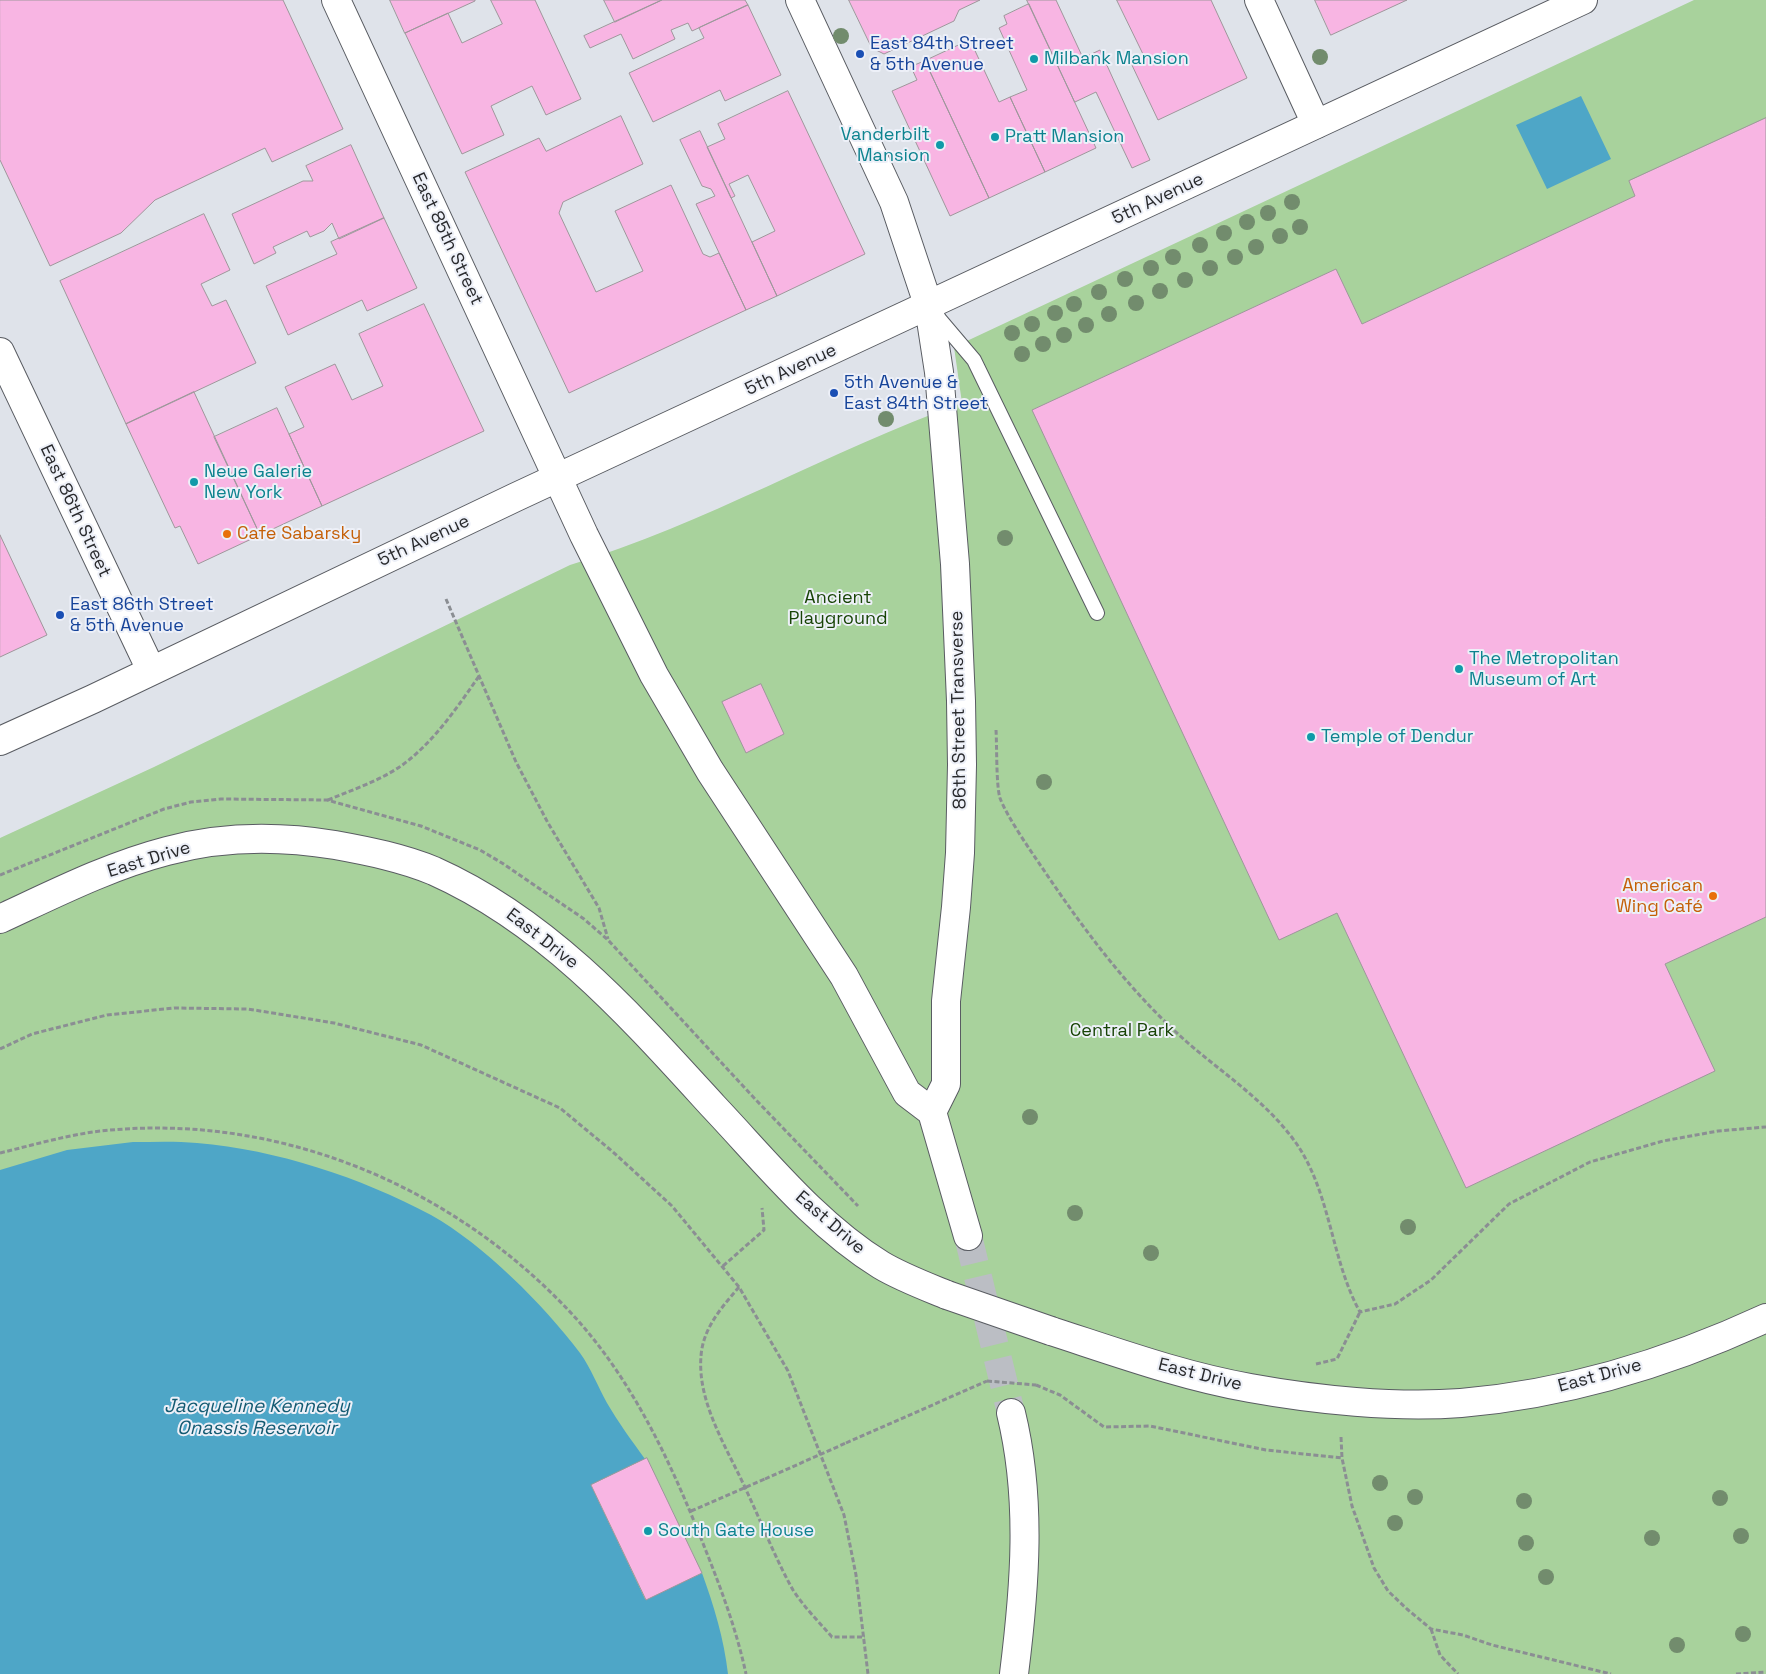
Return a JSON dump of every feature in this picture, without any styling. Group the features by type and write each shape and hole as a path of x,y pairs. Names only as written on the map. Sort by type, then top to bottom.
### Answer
{"main road":[{"name":"East 85th Street","path":"336,0 558,478"},
{"name":"86th Street Transverse","path":"800,0 894,202 916,262 929,306 939,372 955,564 962,765 956,907 946,1001 946,1084 932,1112"},
{"path":"1259,0 1316,124"},
{"name":"5th Avenue","path":"0,741 93,699 558,478 1583,0"},
{"name":"East 86th Street","path":"0,352 151,670"},
{"path":"558,478 632,631 681,723 844,976 907,1093 932,1112 968,1236"},
{"name":"East Drive","path":"0,919 81,882 141,858 170,850 241,839 322,843 362,850 431,870 501,908 564,953 629,1015 778,1175 850,1244 882,1265 947,1295 1050,1331 1150,1363 1250,1388 1372,1402 1460,1403 1544,1391 1599,1379 1694,1347 1766,1318"},
{"path":"1011,1413 1020,1448 1025,1525 1021,1618 1014,1674"}],"lane":[{"path":"929,306 974,360 1097,613"}],"path":[{"path":"446,599 532,793 599,908 608,940"},
{"path":"327,800 387,774 414,755 444,723 480,676"},
{"path":"996,728 1000,797 1030,850 1071,910 1136,994 1187,1042 1259,1102 1296,1143 1318,1188 1350,1295 1360,1312"},
{"path":"0,875 164,809 190,802 249,799 327,800 421,826 480,850 530,880 584,919 608,940 756,1100 861,1209"},
{"path":"0,1049 32,1034 107,1016 174,1008 248,1009 334,1023 422,1045 560,1108 613,1152 672,1206 739,1287 788,1371 844,1515 856,1575 868,1674"},
{"path":"1360,1312 1395,1304 1431,1280 1509,1204 1590,1162 1663,1140 1718,1131 1766,1127"},
{"path":"0,1153 100,1131 202,1129 275,1141 360,1166 402,1186 475,1230 504,1251 572,1314 619,1374 642,1410 691,1511 721,1588 741,1650 746,1674"},
{"path":"723,1266 764,1230 762,1208"},
{"path":"739,1287 720,1310 708,1330 701,1353 700,1377 720,1433 794,1591 832,1637 865,1638"},
{"path":"1310,1364 1336,1359 1360,1312"},
{"path":"691,1511 987,1381 1036,1385 1053,1391 1104,1427 1150,1426 1266,1450 1342,1458"},
{"path":"1341,1437 1342,1458 1352,1506 1374,1568 1388,1591 1431,1629 1440,1655 1458,1674"},
{"path":"1431,1629 1463,1635 1492,1645 1612,1674"},
{"path":"1736,1674 1766,1672"}],"green space":[{"name":"Central Park","path":"1694,0 1766,0 1766,1674 0,1674 0,838 154,767 570,565 670,529 864,443 962,403 954,347"}],"water":[{"path":"1581,96 1611,159 1547,189 1516,125"},
{"name":"Jacqueline Kennedy Onassis Reservoir","path":"133,1142 189,1142 227,1147 258,1152 317,1167 347,1177 404,1201 431,1215 451,1227 492,1259 549,1315 580,1353 611,1410 645,1459 591,1485 645,1599 702,1573 718,1623 728,1674 0,1674 0,1170 67,1150"}],"building":[{"path":"0,0 283,0 343,129 272,162 265,148 155,200 121,233 50,266 0,160"},
{"path":"390,0 475,0 475,1 405,33"},
{"path":"491,0 535,0 581,99 546,115 532,86 491,106 504,135 462,154 405,33 448,13 462,43 502,24"},
{"path":"604,0 662,0 615,22"},
{"path":"662,0 745,0 748,5 692,31 688,23 671,30 675,39 633,59 621,34 590,48 584,36"},
{"path":"849,0 980,0 959,10 954,21 884,54 872,48"},
{"path":"1027,0 1056,0 1083,58 1100,50 1150,160 1132,168 1096,92 1075,102"},
{"path":"1117,0 1211,0 1247,78 1158,120 1130,61 1143,55"},
{"path":"1315,0 1407,0 1331,35"},
{"name":"Milbank Mansion","path":"1029,4 1096,148 1045,172 1010,97 1027,90 999,28 1007,24 1004,16"},
{"path":"748,5 781,75 725,101 720,90 653,122 629,73 704,38 699,28"},
{"name":"Pratt Mansion","path":"970,40 999,102 1010,97 1045,172 989,198 925,61"},
{"name":"Vanderbilt Mansion","path":"925,61 989,198 950,216 892,91 917,80 911,67"},
{"path":"788,91 865,254 777,296 752,242 775,231 748,175 729,184 735,196 731,198 707,147 725,139 718,124"},
{"path":"621,116 643,164 563,202 559,213 596,292 643,271 615,211 671,185 703,254 710,257 719,253 746,310 569,393 465,172 539,138 546,151"},
{"name":"The Metropolitan Museum of Art","path":"1766,118 1766,917 1665,964 1715,1071 1466,1188 1337,913 1279,940 1032,410 1336,269 1362,324 1635,196 1629,181"},
{"path":"700,131 777,296 746,310 696,204 715,196 711,189 702,186 680,140"},
{"path":"351,145 384,218 339,239 332,223 324,231 310,237 307,231 273,247 276,253 254,264 232,214 303,181 313,181 306,166"},
{"path":"204,214 230,270 201,284 212,306 226,300 256,363 126,424 60,281"},
{"path":"384,218 417,288 367,311 362,300 288,335 266,286 337,254 331,242"},
{"path":"424,304 484,431 322,506 289,434 304,427 285,387 335,364 352,400 383,386 359,334"},
{"name":"Neue Galerie New York","path":"194,392 260,535 198,564 180,526 175,528 126,424"},
{"path":"277,408 322,506 260,535 214,437"},
{"path":"0,535 47,635 0,657"},
{"path":"761,684 784,734 746,753 722,702"},
{"name":"South Gate House","path":"647,1458 702,1573 646,1600 591,1485"}],"tunnel":[{"path":"968,1236 1011,1413"}],"place":[{"name":"East 84th Street & 5th Avenue","path":"860,54"},
{"name":"Milbank Mansion","path":"1034,59"},
{"name":"Pratt Mansion","path":"995,137"},
{"name":"Vanderbilt Mansion","path":"940,145"},
{"name":"5th Avenue & East 84th Street","path":"834,393"},
{"name":"Neue Galerie New York","path":"194,482"},
{"name":"Cafe Sabarsky","path":"227,534"},
{"name":"East 86th Street & 5th Avenue","path":"60,615"},
{"name":"The Metropolitan Museum of Art","path":"1459,669"},
{"name":"Temple of Dendur","path":"1311,737"},
{"name":"American Wing Café","path":"1713,896"},
{"name":"South Gate House","path":"648,1531"}],"park label":[{"name":"Ancient Playground","path":"838,608"}]}
